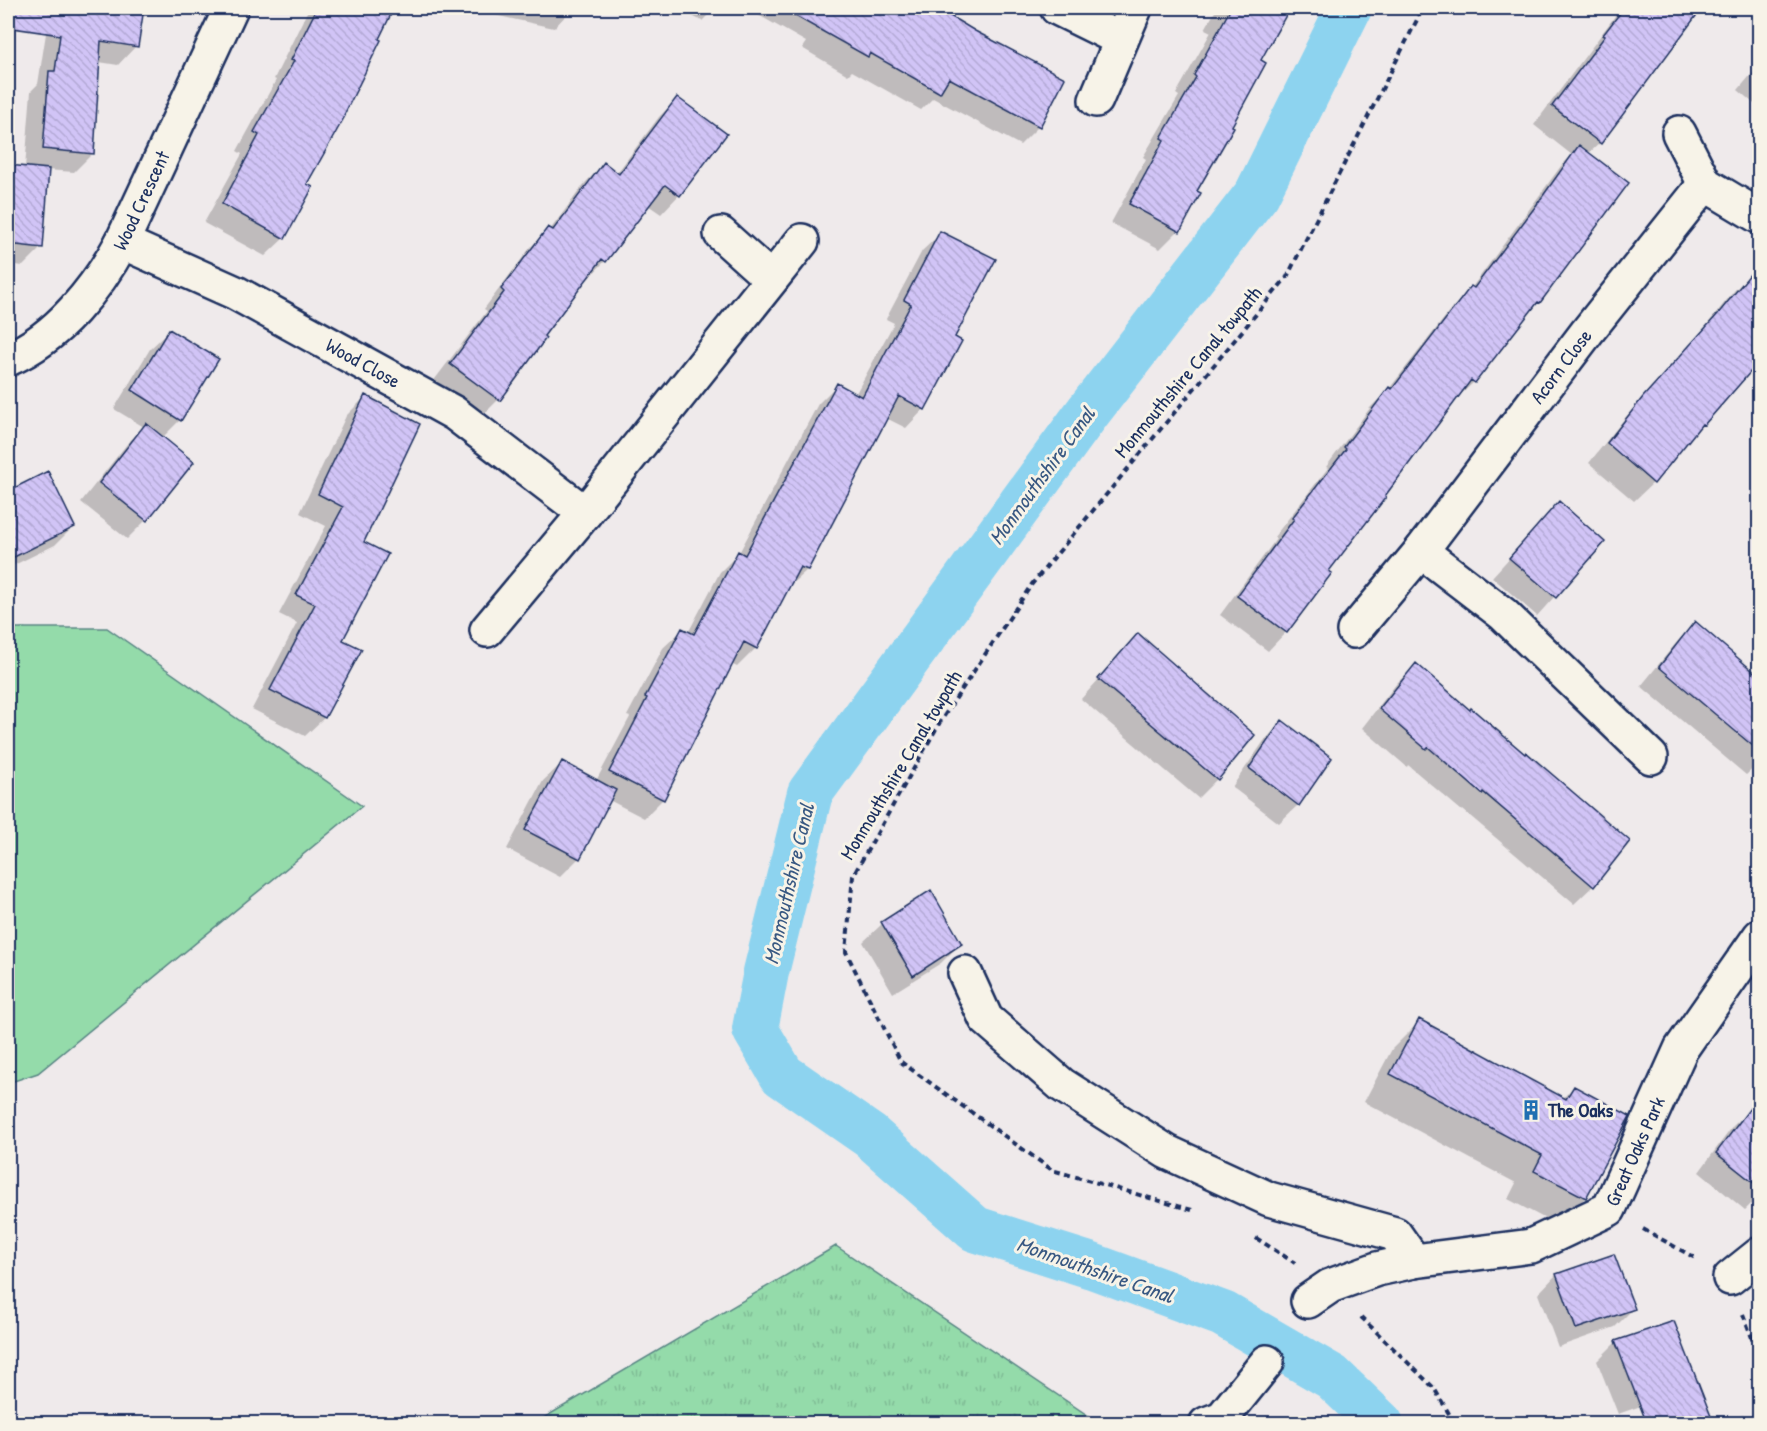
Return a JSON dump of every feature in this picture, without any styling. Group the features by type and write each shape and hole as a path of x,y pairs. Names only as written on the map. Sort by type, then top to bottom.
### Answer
{"street":[{"name":"Wood Crescent","path":"8,359 21,353 56,328 105,273 122,242 231,8"},
{"path":"1057,8 1120,39"},
{"path":"1096,100 1135,8"},
{"path":"1679,133 1705,184 1760,217"},
{"name":"Acorn Close","path":"1354,631 1421,551 1587,332 1705,184"},
{"path":"721,234 771,279"},
{"path":"487,630 585,513 802,241"},
{"name":"Wood Close","path":"122,242 236,293 454,414 585,513"},
{"path":"1421,551 1503,614 1651,757"},
{"name":"Great Oaks Park","path":"1319,1294 1377,1269 1414,1261 1531,1246 1609,1209 1681,1049 1760,936"},
{"path":"965,973 986,1019 1062,1085 1167,1152 1269,1199 1395,1234 1414,1261"},
{"path":"1730,1278 1760,1254"},
{"path":"1218,1422 1267,1362"}],"path":[{"name":"Monmouthshire Canal towpath","path":"1195,1211 1052,1170 900,1062 846,952 853,876 940,722 1032,584 1287,277 1423,8"},
{"path":"1609,1209 1730,1278 1760,1359"},
{"path":"1246,1232 1434,1388 1455,1424"}],"green space":[{"path":"8,628 107,628 362,806 38,1073 8,1083"},
{"path":"836,1246 1099,1423 535,1423"}],"building":[{"path":"15,8 144,8 138,47 101,41 94,154 43,149 49,71 55,71 60,35 13,28"},
{"path":"317,8 394,8 345,116 307,184 313,187 285,239 222,204 259,135 254,132 294,61 291,60"},
{"path":"781,8 937,8 975,31 1065,78 1040,127 949,78 940,93 870,53 868,57"},
{"path":"1231,8 1290,8 1261,60 1266,63 1232,126 1234,127 1197,191 1201,193 1180,232 1129,204 1164,140 1161,138 1196,77 1194,75"},
{"path":"1624,8 1702,8 1601,144 1552,106"},
{"path":"677,97 727,134 680,196 665,185 606,262 602,259 544,336 546,338 500,401 450,364 504,292 501,289 548,227 553,230 604,162 619,174"},
{"path":"1579,145 1629,183 1540,303 1538,302 1475,383 1471,380 1329,571 1332,573 1287,633 1237,596 1389,387 1392,389 1471,286 1474,288"},
{"path":"8,165 49,169 43,248 8,244"},
{"path":"940,231 996,259 955,337 962,341 925,410 899,396 808,570 800,567 757,649 744,642 664,800 609,772 647,698 645,697 682,628 694,634 738,551 745,555 837,383 862,397 911,304 904,300"},
{"path":"1760,262 1760,361 1704,425 1702,424 1654,484 1607,443 1643,397 1717,315"},
{"path":"169,329 219,359 181,421 132,390"},
{"path":"365,395 420,424 364,542 388,554 343,640 362,649 325,718 270,690 315,604 296,595 343,507 318,494"},
{"path":"146,423 194,462 147,521 99,483"},
{"path":"48,471 75,527 8,560 8,491"},
{"path":"1559,501 1605,542 1556,598 1509,558"},
{"path":"1695,621 1760,677 1760,752 1659,667"},
{"path":"1138,633 1255,735 1218,780 1098,679"},
{"path":"1416,663 1470,710 1471,708 1525,754 1526,752 1630,841 1594,887 1483,792 1482,794 1428,747 1426,749 1379,709"},
{"path":"1282,720 1332,758 1299,806 1249,768"},
{"path":"562,761 616,790 580,859 525,830"},
{"path":"931,890 962,944 913,976 881,922"},
{"name":"The Oaks","path":"1419,1019 1566,1099 1574,1086 1630,1116 1586,1198 1534,1171 1542,1155 1390,1074"},
{"path":"1760,1095 1760,1188 1716,1153"},
{"path":"1614,1254 1635,1309 1576,1329 1556,1274"},
{"path":"1674,1321 1714,1424 1647,1424 1615,1341"}],"waterway":[{"name":"Monmouthshire Canal","path":"1349,8 1257,194 1088,412 810,793 766,972 755,1029 782,1075 870,1136 975,1229 1092,1266 1223,1314 1332,1377 1381,1424"}],"place":[{"name":"The Oaks","path":"1531,1110"}]}
